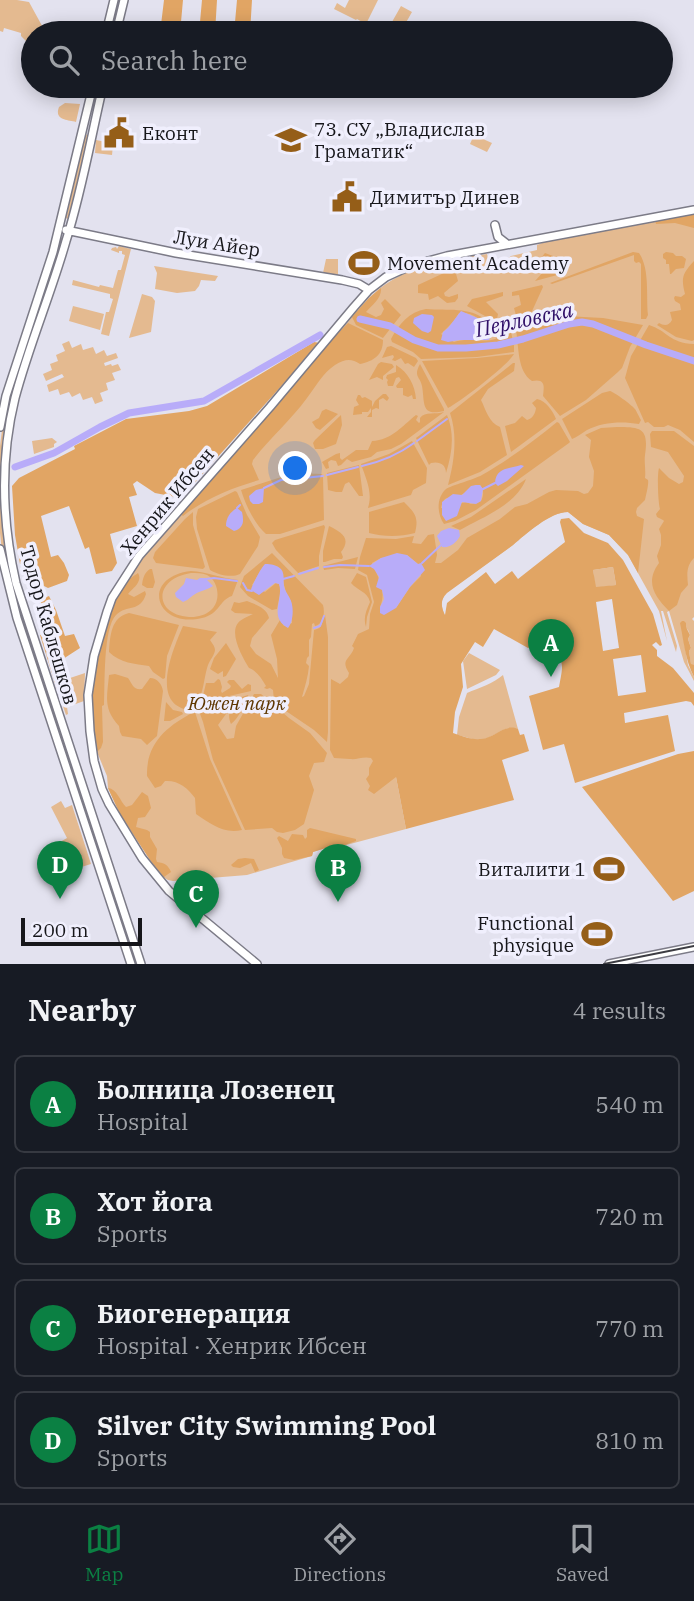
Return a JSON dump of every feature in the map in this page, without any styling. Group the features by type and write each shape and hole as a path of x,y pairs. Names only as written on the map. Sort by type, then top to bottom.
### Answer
{"main road":[{"path":"109,21 114,0"},
{"path":"119,21 124,0"},
{"path":"0,427 6,396 48,267 90,98"},
{"name":"Тодор Каблешков","path":"100,98 69,230 13,406 4,468 4,502 10,558 16,583 141,964"},
{"name":"Хенрик Ибсен","path":"257,964 169,891 142,858 109,804 100,781 90,738 88,706 91,670 107,611 120,585 139,556 369,290 386,277 437,258 694,210"},
{"path":"495,225 498,237 508,244"},
{"name":"Луи Айер","path":"58,230 69,230 175,253 342,280 359,284 369,290"},
{"name":"Тодор Каблешков","path":"0,549 17,618 131,964"},
{"path":"609,964 694,947"}],"green space":[{"path":"0,0 29,2 39,21 21,21 21,33 4,28 3,32 0,31"},
{"path":"164,0 183,0 181,21 161,21"},
{"path":"202,0 217,0 216,21 200,21"},
{"path":"237,0 252,0 251,21 235,21"},
{"path":"349,0 378,0 368,21 356,20 334,9 337,3 345,8"},
{"path":"401,6 412,12 407,21 393,21"},
{"path":"65,103 80,104 76,122 62,119 58,115 59,107"},
{"path":"84,134 88,135 70,219 65,218"},
{"path":"474,135 492,143 487,152 470,144"},
{"path":"96,140 113,145 112,155 95,153"},
{"name":"Южен парк","path":"694,213 694,665 691,665 689,651 690,635 681,623 688,665 694,681 684,662 669,611 667,612 677,646 676,652 663,611 667,641 659,611 628,555 609,535 583,524 568,512 561,513 539,524 446,593 442,601 445,617 380,694 406,829 339,847 335,845 313,852 312,856 247,875 173,881 160,875 120,814 108,788 107,776 97,752 93,721 92,697 111,609 138,561 326,345 362,306 393,279 422,267 487,254 489,263 505,261 511,256 537,250 537,245 547,241"},
{"path":"694,213 694,228 675,223 656,224 655,220"},
{"path":"60,238 64,239 13,396 9,395"},
{"path":"119,246 131,249 109,336 101,334 106,312 109,312 113,299 110,294 72,285 73,280 113,288 125,255 122,251 119,253 111,250"},
{"path":"633,252 639,253 645,267 646,319 641,319 641,264 634,261 634,255 550,283"},
{"path":"666,252 686,259 684,268 676,269 670,274 669,264 666,264 663,258"},
{"path":"545,253 553,256 555,267 561,274 535,281 544,271 535,265"},
{"path":"326,259 338,259 338,275 323,273"},
{"path":"694,261 692,341 676,337 657,325 668,324 672,320 670,312 681,310 680,304 674,298 685,294 684,276"},
{"path":"154,266 218,276 215,281 201,280 195,291 177,293 155,289 157,273"},
{"path":"444,273 456,274 458,281 444,293 449,297 458,294 455,302 447,303 438,296 429,300 428,294 418,293 418,285"},
{"path":"542,285 528,320 518,323 514,308 521,305 519,295 512,296 512,292"},
{"path":"381,288 378,298 366,312 376,317 381,315 384,309 381,303 385,299 401,315 383,338 356,325 352,317"},
{"path":"503,292 503,296 486,302 498,314 497,319 492,322 467,306 472,299"},
{"path":"142,294 155,301 151,332 129,338"},
{"path":"73,306 104,314 100,330 69,321"},
{"path":"426,309 458,310 480,316 498,334 489,339 491,329 472,315 459,313 441,334 454,342 490,340 511,332 514,352 477,357 421,359 392,342 391,339 405,320"},
{"path":"553,317 603,318 643,325 622,368 586,400 560,416 543,396 542,382 532,381 527,377 520,358 516,330"},
{"path":"348,323 383,340 377,356 360,364 345,360 327,372 253,460 252,464 259,480 220,494 183,516 179,513 206,486 214,473"},
{"path":"649,325 674,339 694,344 694,442 680,430 668,425 654,427 648,422 645,423 625,378 631,356"},
{"path":"69,341 72,348 81,344 83,350 93,347 96,354 104,350 107,356 116,353 118,358 104,363 105,366 118,364 121,370 112,373 115,380 106,383 108,390 100,393 103,401 95,404 92,397 83,400 80,393 72,397 69,392 60,395 58,389 49,392 47,385 64,377 62,374 46,381 43,374 52,370 50,364 58,361 56,355 65,351 62,344"},
{"path":"314,342 320,343 181,498 155,493 137,481 133,484 137,495 129,497 137,526 110,534 117,563 112,571 96,574 89,547 85,549 69,506 41,516 51,557 58,555 64,563 69,575 67,581 48,588 44,586 35,560 20,564 12,486 19,478 126,419 207,406"},
{"path":"391,346 416,358 418,361 414,367 405,364 401,358 392,360 393,355 382,358 387,347"},
{"path":"514,354 503,367 448,408 422,361 477,358"},
{"path":"381,362 394,367 383,376 383,380 377,377 369,380 378,364"},
{"path":"513,363 514,371 488,389 481,400 490,419 500,427 507,455 480,472 448,485 454,449 450,413"},
{"path":"420,364 444,411 431,412 425,407 417,374"},
{"path":"396,365 410,379 416,399 413,399 412,395 403,395 403,388 397,388 401,380 399,377 393,386 388,386 387,375 396,372"},
{"path":"610,391 635,409 641,420 639,424 606,424 593,427 572,439 562,419 602,393"},
{"path":"383,394 389,398 387,401 383,398 379,400 379,409 372,410 372,417 367,417 371,408 368,412 353,415 354,407 359,405 356,400 358,395 372,401 372,407"},
{"path":"537,399 549,407 556,419 511,452 505,426 515,423 522,416 527,420 531,418 536,408 532,403"},
{"path":"326,409 338,414 320,430 312,422"},
{"path":"444,412 391,449 352,462 347,459 338,466 336,461 331,460 328,462 329,468 326,469 322,462 336,454 340,453 342,460 356,450 368,450 372,441 391,435 416,415 419,423 420,418 425,415"},
{"path":"341,415 342,425 336,444 315,449 315,440"},
{"path":"447,415 452,444 446,473 442,464 434,462 429,465 416,438"},
{"path":"3,422 7,422 2,500 23,614 19,615 2,552 0,533 0,446"},
{"path":"557,422 570,442 476,510 444,524 439,506 440,497 446,489 482,475","holes":["480,485 483,493 481,501 441,508 446,498 457,497"]},
{"path":"601,428 637,429 642,431 646,439 645,478 648,480 648,487 645,500 636,512 637,516 644,519 638,573 628,555 609,535 583,524 568,512 561,513 539,524 447,593 442,601 443,609 445,615 447,603 486,572 495,584 512,571 518,579 565,542 560,522 561,519 569,518 584,533 608,543 623,560 653,614 662,645 656,642 652,645 657,650 657,656 673,668 694,693 694,706 686,701 624,713 625,723 668,715 675,751 575,783 564,744 543,750 529,696 559,687 562,666 559,658 544,643 528,648 494,629 483,647 475,642 461,664 463,687 455,712 453,733 481,739 513,728 518,729 520,735 524,734 529,751 502,760 514,800 406,829 396,777 374,794 368,790 370,786 366,779 373,761 371,758 334,758 330,750 331,679 340,684 348,677 346,662 358,634 369,629 374,602 367,575 358,570 366,538 396,539 414,536 412,543 421,544 428,535 434,534 437,555 435,563 441,563 458,550 467,538 515,507 556,490 588,493 593,486 594,471 589,457 591,440 585,435","holes":["407,555 418,564 421,576 396,608 380,607 383,595 372,563 381,558","613,567 616,585 596,587 593,570","612,599 619,648 603,651 596,602","641,655 646,692 618,696 613,659"]},
{"path":"652,431 674,431 694,446 694,558 688,567 688,585 681,593 677,605 669,611 659,600 652,583 659,563 659,529 664,521 656,514 660,509 659,468 679,484 683,482 684,476 668,452 651,447"},
{"path":"52,438 57,442 54,447 34,454 32,441"},
{"path":"412,441 427,468 426,483 413,490 411,495 368,508 369,491 361,464 389,454"},
{"path":"359,465 363,496 359,496 349,482 345,484 342,492 328,490 327,473"},
{"path":"294,473 322,474 324,520 280,534 266,534 251,514 241,490"},
{"path":"526,479 515,496 498,509 460,530 451,526 471,517"},
{"path":"235,491 260,537 258,546 240,574 229,576 210,570 196,517 198,509"},
{"path":"404,502 415,516 415,533 392,536 369,533 369,512"},
{"path":"193,512 193,525 205,567 203,569 156,563 153,558 155,552"},
{"path":"324,525 319,566 298,573 272,543 275,540"},
{"path":"329,526 344,536 345,543 341,552 343,557 323,562 323,551"},
{"path":"272,553 323,605 322,620 318,625 312,624 306,663 309,670 302,697 309,684 314,630 321,626 325,615 328,637 327,742 274,701 273,690 264,688 266,686 261,678 249,668 236,639 238,623 253,614 235,613 231,610 234,602 247,601 263,609 269,618 252,638 250,646 256,654 271,664 278,678 271,635 280,620 284,626 292,623 291,601 287,596 281,570 269,565 263,567 252,585 265,592 276,583 279,584 281,589 277,609 272,610 248,596 240,587 244,576"},
{"path":"358,557 355,569 324,570 323,566"},
{"path":"613,567 616,585 595,588 593,570"},
{"path":"150,569 155,582 153,588 147,588 142,585 146,572"},
{"path":"191,571 238,580 232,596 208,616 186,619 173,616 164,610 160,601 160,591 165,582 175,575","holes":["193,573 211,577 216,585 217,600 209,612 194,617 181,616 165,605 162,598 164,590 178,577"]},
{"path":"138,573 138,582 128,594 134,597 145,591 146,594 140,604 116,615 109,632 102,706 103,742 97,752 92,697 98,655 118,592"},
{"path":"357,573 366,577 372,602 366,627 366,611 370,602 365,593 351,583"},
{"path":"49,596 65,636 74,634 80,648 63,659 69,678 55,683 40,635 50,631 40,600"},
{"path":"129,613 179,625 167,656 165,678 153,672 149,666 123,661 109,652 115,623"},
{"path":"24,617 115,893 111,894 20,618"},
{"path":"680,623 686,623 690,635 689,651 691,664 694,665 694,677 685,650"},
{"path":"183,626 217,632 210,640 215,652 208,665 201,696 190,710 178,706 170,698 167,687 170,661"},
{"path":"226,643 236,659 223,677 223,671 218,674 210,669 214,658"},
{"path":"469,653 500,670 496,675 467,689 463,661"},
{"path":"85,673 84,701 67,707 66,715 55,683"},
{"path":"109,675 128,678 137,689 142,689 150,678 157,680 162,686 157,736 147,745 141,739 122,736 119,726 110,714 107,690"},
{"path":"503,675 518,729 508,728 480,740 457,735 459,717 467,693"},
{"path":"218,679 222,693 230,688 227,682 229,680 234,680 242,689 248,684 251,685 251,691 206,704 206,697 203,696 206,683 214,683"},
{"path":"254,694 261,694 310,733 327,753 324,762 314,763 309,776 314,790 304,824 295,830 283,833 272,828 245,830 213,760 199,711 216,704 224,705 226,714 218,725 227,739 234,738 236,726"},
{"path":"248,695 249,698 231,724 229,714 232,706"},
{"path":"166,702 173,710 183,714 164,721"},
{"path":"195,712 210,759 242,830 229,831 212,825 196,814 195,798 186,788 178,783 165,781 155,788 147,776 150,754 160,737 175,723"},
{"path":"694,751 694,891 673,901 582,787"},
{"path":"108,788 116,793 126,807 132,805 142,792 148,796 151,808 145,817 138,818 136,827 150,832 157,849 157,862 166,865 171,872 164,877 120,814"},
{"path":"61,801 65,808 72,805 91,864 75,869 60,842 67,838 51,807"},
{"path":"310,828 356,841 313,852 312,856 294,860 284,858 277,838 279,836 288,841 292,834 303,835 305,839"},
{"path":"238,859 254,859 259,870 255,872 251,863 240,868 231,865"}],"shaded area":[{"path":"461,311 482,320 491,329 489,340 441,340 443,332"},
{"path":"422,314 434,317 431,331 428,333 413,323 414,318"},
{"path":"524,466 507,481 498,486 495,483 501,471"},
{"path":"480,485 483,489 481,501 476,504 462,502 457,516 446,521 442,515 442,502 453,494 462,495 471,486"},
{"path":"264,488 263,502 253,504 249,496"},
{"path":"237,508 242,512 243,521 240,528 234,531 226,526 226,523 232,511"},
{"path":"449,528 459,530 460,536 448,547 442,547 437,536"},
{"path":"397,553 421,563 425,570 396,608 384,615 380,613 384,599 382,590 376,587 379,577 369,566 381,558"},
{"path":"265,564 278,567 283,573 285,588 293,608 288,628 279,619 279,584 275,583 259,595 251,590"},
{"path":"186,578 205,578 213,586 183,602 175,593"}],"waterway":[{"name":"Перловска","path":"360,319 390,326 414,340 438,348 498,345 582,322 694,361"},
{"name":"Перловска","path":"15,467 54,453 129,413 204,401 320,335"},
{"path":"417,441 447,419"},
{"path":"362,466 389,457 414,443"},
{"path":"327,475 358,467"},
{"path":"304,478 323,476"},
{"path":"264,488 281,480 291,479"},
{"path":"483,489 495,483"},
{"path":"237,508 240,505"},
{"path":"422,563 441,545"},
{"path":"324,567 369,566"},
{"path":"299,574 318,568"},
{"path":"283,579 294,576"},
{"path":"206,579 237,581"},
{"path":"243,583 247,590 252,591"},
{"path":"314,628 320,626 324,616"}],"tram line":[{"path":"604,964 694,946"}],"place":[{"name":"Еконт","path":"119,133"},
{"name":"73. СУ „Владислав Граматик“","path":"291,140"},
{"name":"Димитър Динев","path":"347,197"},
{"name":"Movement Academy","path":"364,263"},
{"name":"Болница Лозенец","path":"551,677"},
{"name":"Виталити 1","path":"609,869"},
{"name":"Silver City Swimming Pool","path":"60,899"},
{"name":"Хот йога","path":"338,902"},
{"name":"Биогенерация","path":"196,928"},
{"name":"Functional physique","path":"597,934"}]}
